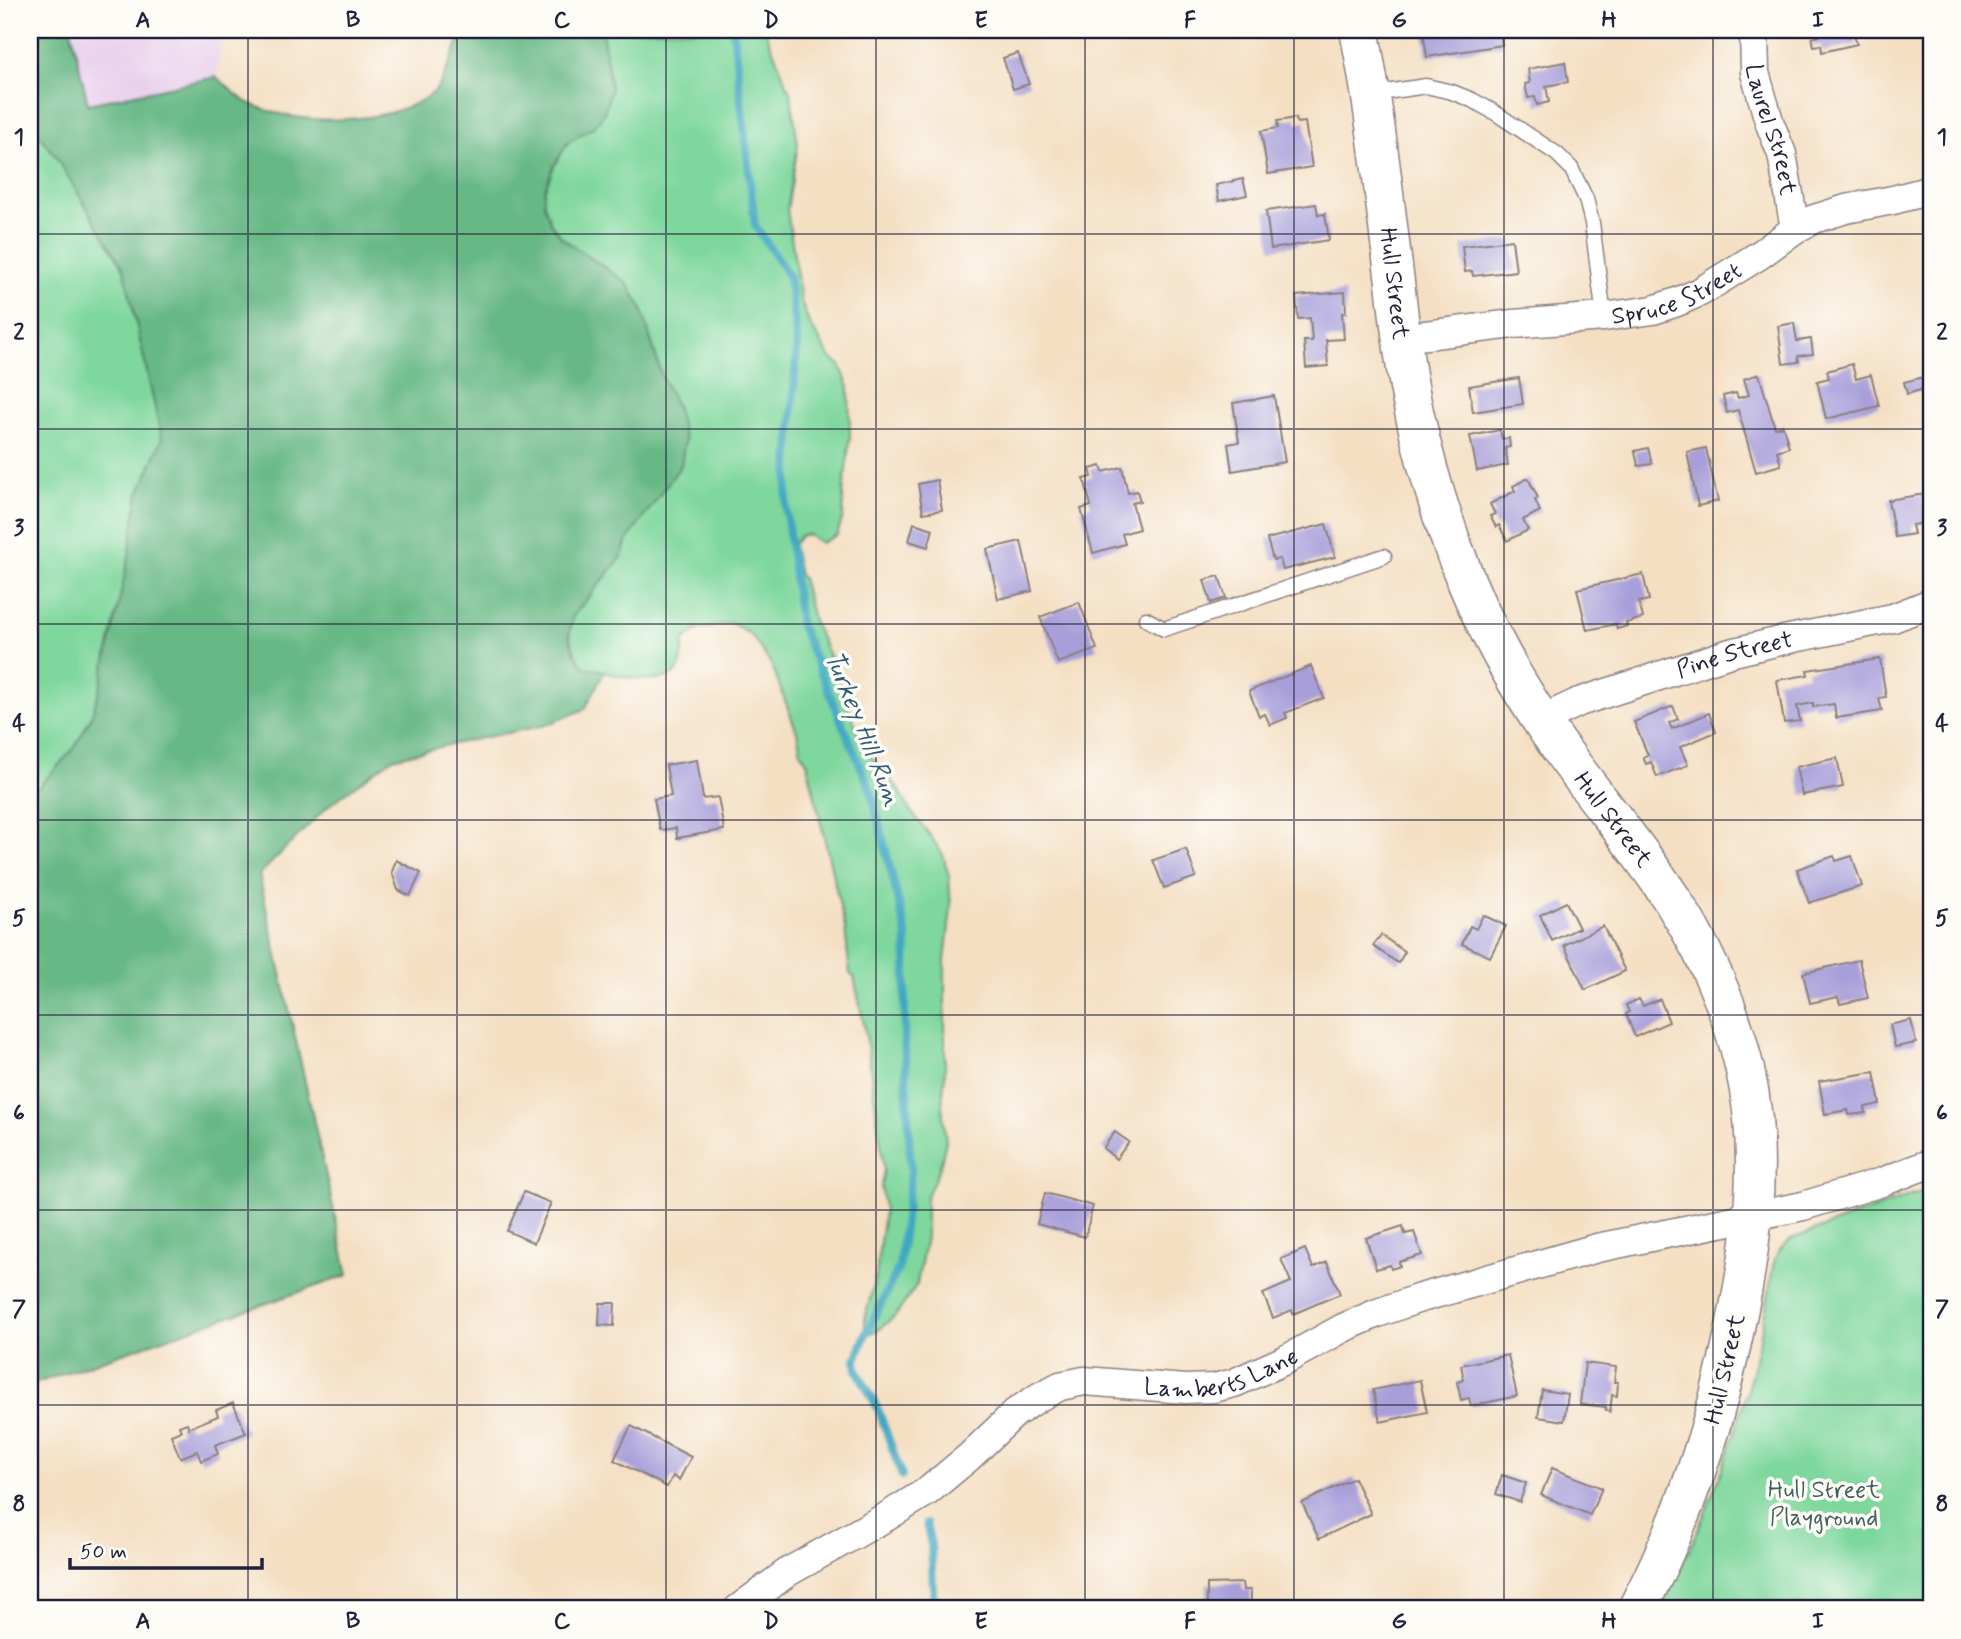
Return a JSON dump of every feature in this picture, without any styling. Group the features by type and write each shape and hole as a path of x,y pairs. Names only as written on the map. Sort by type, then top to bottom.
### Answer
{"main road":[{"name":"Hull Street","path":"1359,30 1371,94 1402,338 1415,415 1453,548 1476,604 1505,663 1541,720 1671,899 1700,949 1719,991 1741,1057 1752,1117 1755,1186 1743,1288 1727,1368 1712,1426 1675,1529 1637,1609"}],"street":[{"name":"Laurel Street","path":"1754,30 1755,73 1782,154 1795,229"},
{"name":"Spruce Street","path":"1402,338 1653,310 1700,292 1814,219 1931,190"},
{"name":"Pine Street","path":"1541,720 1578,702 1730,653 1893,618 1931,603"},
{"name":"Lamberts Lane","path":"738,1609 788,1572 928,1491 1015,1413 1060,1386 1084,1381 1185,1389 1224,1386 1257,1374 1343,1328 1417,1299 1565,1255 1803,1206 1882,1182 1931,1163"}],"lane":[{"path":"1371,94 1426,86 1445,89 1494,112 1557,155 1571,168 1586,199 1592,223 1604,317"},
{"path":"1146,619 1164,629 1384,556"}],"shaded area":[{"path":"71,30 224,30 216,77 88,104"}],"green space":[{"path":"30,30 71,30 348,1275 30,1385"},
{"path":"30,30 71,30 88,104 216,77 249,103 268,111 317,119 343,119 370,117 394,111 416,103 434,92 463,30 602,30 611,90 604,113 595,126 568,142 544,191 544,204 550,222 562,238 627,283 641,307 662,377 676,405 685,440 681,465 626,542 621,558 573,616 569,635 574,651 584,667 605,671 585,709 546,725 393,758 328,806 259,875 348,1275 30,1385 30,1163 34,1161 36,1150 30,1138 30,790 39,787 75,747 91,717 129,556 138,496 162,439 124,269 56,157 30,123"},
{"path":"602,30 765,30 791,95 798,145 787,210 801,301 809,323 830,357 840,365 849,387 850,436 843,516 837,535 821,543 809,535 801,535 793,545 799,575 814,623 837,674 861,740 868,753 899,789 909,809 943,855 949,877 951,908 945,960 945,1074 942,1105 946,1141 940,1167 926,1198 926,1237 917,1284 897,1314 880,1329 865,1336 865,1318 876,1275 884,1210 881,1186 884,1169 866,1035 854,977 850,974 845,928 807,762 801,753 797,732 771,664 751,635 731,623 697,630 684,640 681,661 676,672 657,680 632,678 584,667 574,651 569,635 573,616 621,558 676,405 662,377 641,307 627,283 562,238 550,222 544,204 544,191 568,142 595,126 611,90"},
{"name":"Hull Street Playground","path":"1931,1188 1931,1609 1660,1609 1699,1527 1731,1442 1756,1355 1773,1266 1778,1253 1794,1238"}],"building":[{"path":"1423,30 1500,30 1502,45 1427,57"},
{"path":"1817,30 1859,30 1860,33 1854,34 1857,44 1822,52 1821,45 1814,46 1812,38 1819,36"},
{"path":"1018,53 1029,84 1013,89 1003,58"},
{"path":"1565,62 1568,82 1546,86 1549,102 1537,105 1535,97 1528,98 1525,84 1530,83 1528,69"},
{"path":"1296,118 1297,123 1305,122 1312,167 1268,174 1261,131 1278,128 1277,121"},
{"path":"1243,179 1247,195 1219,201 1216,185"},
{"path":"1316,204 1318,215 1325,214 1329,240 1271,249 1266,211"},
{"path":"1512,240 1516,271 1473,276 1472,271 1465,272 1462,246"},
{"path":"1345,292 1346,313 1342,313 1344,339 1326,340 1328,366 1306,368 1304,341 1312,341 1310,318 1298,319 1296,296"},
{"path":"1794,323 1797,341 1811,339 1813,354 1798,356 1799,362 1783,364 1778,326"},
{"path":"1852,364 1856,379 1871,375 1879,406 1826,419 1817,381 1829,378 1827,371"},
{"path":"1759,374 1775,428 1783,426 1789,447 1777,451 1781,465 1756,472 1738,410 1727,413 1723,396 1736,393 1738,398 1749,395 1744,379"},
{"path":"1924,377 1927,388 1907,394 1904,382"},
{"path":"1519,378 1523,404 1473,412 1469,386"},
{"path":"1274,396 1285,462 1232,471 1228,444 1239,442 1233,403"},
{"path":"1500,430 1502,439 1509,438 1510,447 1505,448 1508,465 1477,471 1470,436"},
{"path":"1648,448 1652,464 1638,466 1635,451"},
{"path":"1706,448 1718,501 1698,506 1687,452"},
{"path":"1101,466 1103,472 1122,467 1128,493 1137,491 1140,501 1132,503 1139,529 1122,534 1125,544 1093,553 1081,509 1091,506 1084,479 1092,477 1090,469"},
{"path":"1528,478 1538,498 1535,500 1540,511 1523,520 1528,530 1507,541 1499,525 1496,527 1490,516 1495,514 1490,504 1515,491 1513,486"},
{"path":"937,480 942,510 923,513 918,484"},
{"path":"1931,493 1931,522 1912,525 1914,534 1895,537 1888,500"},
{"path":"914,523 933,529 928,547 909,541"},
{"path":"1326,524 1335,557 1283,570 1280,559 1273,560 1267,539"},
{"path":"1021,541 1032,591 998,599 987,549"},
{"path":"1643,574 1649,600 1639,602 1643,618 1617,629 1616,624 1587,630 1577,589"},
{"path":"1219,576 1226,598 1211,603 1204,580"},
{"path":"1079,602 1097,649 1058,663 1040,617"},
{"path":"1880,659 1886,697 1879,698 1882,711 1836,718 1834,704 1813,707 1813,703 1797,706 1800,721 1784,723 1777,680 1808,675 1807,670"},
{"path":"1311,666 1324,698 1285,713 1287,718 1270,725 1265,714 1259,716 1249,691"},
{"path":"1673,706 1678,719 1669,723 1672,729 1709,713 1716,732 1680,747 1688,765 1657,777 1651,762 1646,764 1643,757 1648,755 1634,722"},
{"path":"1837,758 1843,787 1802,795 1796,767"},
{"path":"697,760 703,799 718,797 724,830 677,838 676,828 660,830 654,799 671,796 666,765"},
{"path":"1186,849 1196,877 1164,888 1153,860"},
{"path":"1834,856 1836,861 1852,856 1862,886 1809,903 1797,869"},
{"path":"396,860 421,873 410,896 398,890 392,872"},
{"path":"1566,902 1579,928 1552,941 1540,915"},
{"path":"1483,915 1506,926 1490,957 1462,944 1470,926 1476,929"},
{"path":"1603,926 1625,971 1585,990 1564,945"},
{"path":"1381,935 1405,952 1398,963 1373,946"},
{"path":"1859,960 1868,998 1840,1004 1838,997 1810,1003 1803,973"},
{"path":"1639,999 1643,1006 1660,999 1669,1022 1635,1037 1626,1014 1629,1012 1626,1005"},
{"path":"1911,1020 1916,1043 1895,1047 1890,1025"},
{"path":"1874,1072 1880,1104 1865,1107 1866,1113 1849,1115 1848,1110 1825,1114 1819,1081"},
{"path":"1115,1132 1129,1142 1116,1159 1103,1148"},
{"path":"524,1192 551,1203 534,1243 507,1231"},
{"path":"1045,1193 1093,1206 1085,1237 1037,1224"},
{"path":"1403,1226 1405,1234 1414,1232 1422,1255 1399,1262 1400,1266 1391,1269 1390,1265 1376,1269 1366,1238"},
{"path":"1305,1249 1313,1268 1327,1262 1340,1294 1293,1314 1292,1310 1273,1318 1263,1294 1291,1282 1281,1259"},
{"path":"600,1303 615,1303 614,1326 599,1325"},
{"path":"1508,1355 1517,1396 1471,1406 1469,1398 1461,1400 1457,1382 1464,1380 1461,1365"},
{"path":"1585,1363 1616,1367 1614,1382 1618,1382 1617,1396 1612,1395 1610,1412 1606,1411 1606,1407 1580,1404"},
{"path":"1420,1380 1427,1412 1380,1422 1373,1390"},
{"path":"1542,1390 1568,1394 1564,1421 1538,1417"},
{"path":"233,1403 246,1433 215,1445 218,1454 201,1461 197,1451 180,1458 171,1435 181,1431 179,1426 187,1423 189,1428 218,1416 216,1410"},
{"path":"631,1426 691,1457 679,1480 673,1476 667,1487 614,1460"},
{"path":"1552,1468 1602,1488 1590,1515 1541,1495"},
{"path":"1502,1475 1526,1483 1520,1502 1496,1494"},
{"path":"1354,1478 1371,1514 1319,1539 1302,1503"},
{"path":"1242,1583 1243,1590 1251,1590 1251,1609 1207,1609 1207,1584"}],"waterway":[{"name":"Turkey Hill Run","path":"733,30 755,225 789,277 797,344 786,509 800,624 871,791 907,936 904,1035 911,1172 899,1267 856,1360 857,1370 878,1409 902,1476"},
{"name":"Turkey Hill Run","path":"926,1524 931,1545 934,1609"}]}
